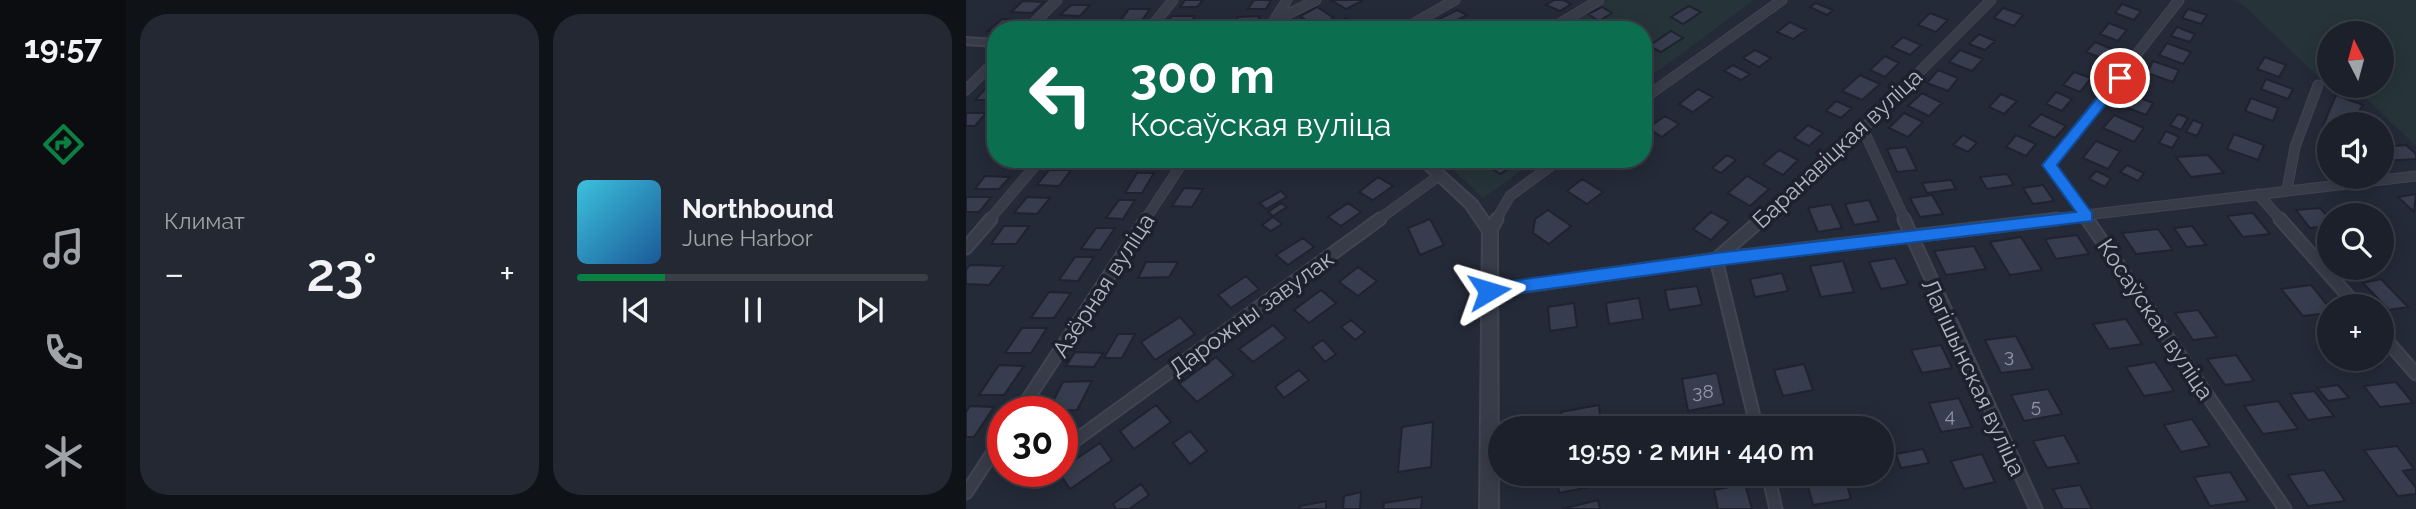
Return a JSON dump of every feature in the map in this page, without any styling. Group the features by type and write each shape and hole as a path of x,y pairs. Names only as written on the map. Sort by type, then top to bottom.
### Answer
{"street":[{"path":"1036,21 1057,0"},
{"path":"1156,21 1173,0"},
{"path":"1274,21 1287,0"},
{"path":"1274,21 1315,0"},
{"path":"1418,21 1455,0"},
{"path":"1564,21 1599,0"},
{"path":"1652,93 1782,0"},
{"name":"Баранавіцкая вуліца","path":"1716,259 1863,129 1991,0"},
{"name":"Косаўская вуліца","path":"2179,0 2050,165 2285,509"},
{"path":"966,41 987,42"},
{"path":"966,90 987,69"},
{"path":"2287,190 2295,147 2317,88"},
{"name":"Лагішынская вуліца","path":"1863,129 2036,509"},
{"path":"966,248 1033,168"},
{"name":"Азёрная вуліца","path":"1030,396 1179,168"},
{"path":"1431,168 1471,204 1490,230"},
{"path":"1489,509 1490,230 1510,196 1548,168"},
{"name":"Дарожны завулак","path":"1078,438 1440,176"},
{"path":"1489,291 1716,259 2416,176"},
{"path":"2258,194 2346,294"},
{"path":"1716,259 1754,416"},
{"path":"2394,349 2416,374"},
{"path":"966,493 987,461"},
{"path":"1771,486 1776,509"}],"shaded area":[{"path":"1607,0 1754,0 1652,75 1652,21 1573,21"},
{"path":"2233,0 2416,0 2416,146 2394,125 2394,112 2380,112 2366,98 2394,98 2394,21 2317,21 2317,75 2243,5"},
{"path":"1451,168 1525,168 1483,198"}],"building":[{"path":"1185,0 1203,0 1197,7 1180,7"},
{"path":"1254,0 1271,0 1266,9 1248,9"},
{"path":"1331,0 1361,0 1362,1 1346,9"},
{"path":"1554,0 1571,4 1560,11 1546,5"},
{"path":"1023,1 1044,2 1032,13 1011,12"},
{"path":"1816,3 1833,10 1827,15 1810,7"},
{"path":"2122,4 2141,11 2134,20 2115,13"},
{"path":"1071,5 1090,5 1080,16 1060,15"},
{"path":"1689,6 1701,12 1683,24 1671,17"},
{"path":"1317,7 1334,18 1328,21 1308,21 1300,16"},
{"path":"1602,7 1612,13 1599,21 1588,14"},
{"path":"2003,8 2023,15 2014,26 1994,18"},
{"path":"1129,9 1150,9 1142,20 1121,20"},
{"path":"2188,9 2207,15 2201,24 2182,18"},
{"path":"1457,10 1467,15 1455,21 1435,21"},
{"path":"1930,13 1948,20 1936,32 1918,25"},
{"path":"1172,16 1195,16 1192,21 1168,21"},
{"path":"1260,16 1257,21 1235,21 1238,17"},
{"path":"1002,19 1023,20 1022,21 1000,21"},
{"path":"1790,22 1806,30 1793,39 1777,32"},
{"path":"2109,23 2127,30 2118,41 2100,34"},
{"path":"2177,27 2195,34 2190,42 2171,36"},
{"path":"1671,31 1683,38 1661,52 1652,48 1652,44"},
{"path":"1979,34 1995,41 1985,50 1969,44"},
{"path":"1903,37 1921,45 1910,55 1892,47"},
{"path":"2095,42 2112,49 2104,59 2086,52"},
{"path":"2167,43 2191,52 2183,64 2159,55"},
{"path":"1755,50 1771,58 1759,67 1743,58"},
{"path":"1960,50 1983,59 1972,71 1949,62"},
{"path":"1885,56 1899,63 1885,77 1870,70"},
{"path":"2265,57 2286,65 2279,77 2257,69"},
{"path":"2153,61 2179,70 2173,82 2147,73"},
{"path":"1733,65 1750,74 1741,80 1724,71"},
{"path":"1938,70 1958,78 1948,91 1927,83"},
{"path":"2074,72 2091,78 2080,92 2063,85"},
{"path":"1860,75 1880,84 1862,100 1842,91"},
{"path":"2266,79 2293,89 2288,99 2261,89"},
{"path":"986,88 987,88 987,100 975,100"},
{"path":"1698,89 1713,97 1693,112 1679,104"},
{"path":"2056,92 2072,99 2062,111 2046,104"},
{"path":"1922,93 1942,103 1929,116 1908,106"},
{"path":"2001,94 2017,101 2004,114 1989,107"},
{"path":"2130,94 2153,103 2146,115 2123,106"},
{"path":"2251,98 2278,108 2273,121 2245,111"},
{"path":"2335,98 2344,98 2363,105 2358,112 2329,112"},
{"path":"1836,101 1852,108 1841,118 1826,111"},
{"path":"966,113 986,113 975,126 966,126"},
{"path":"1904,113 1923,122 1908,137 1889,128"},
{"path":"2041,114 2066,126 2055,138 2029,126"},
{"path":"2178,114 2188,118 2181,130 2170,125"},
{"path":"2114,115 2144,128 2134,142 2103,128"},
{"path":"1665,116 1679,124 1662,137 1652,131 1652,125"},
{"path":"2193,120 2203,124 2197,136 2186,132"},
{"path":"1808,125 1823,133 1809,146 1794,138"},
{"path":"2166,131 2179,137 2172,148 2159,143"},
{"path":"2234,134 2264,145 2258,160 2227,149"},
{"path":"1963,135 1977,143 1968,152 1953,145"},
{"path":"2016,135 2036,144 2026,156 2006,147"},
{"path":"2096,141 2120,151 2108,169 2083,158"},
{"path":"2406,145 2416,154 2416,159 2394,160 2394,146"},
{"path":"1906,147 1917,170 1897,172 1887,149"},
{"path":"1779,150 1798,160 1783,175 1763,164"},
{"path":"1727,155 1736,160 1721,173 1712,168"},
{"path":"2208,155 2224,173 2191,177 2176,157"},
{"path":"2127,165 2144,173 2138,181 2120,172"},
{"path":"1492,168 1510,168 1500,174"},
{"path":"1049,170 1071,170 1059,186 1037,185"},
{"path":"2096,171 2111,178 2105,187 2089,179"},
{"path":"1137,173 1154,173 1142,193 1125,193"},
{"path":"2007,174 2014,185 1987,189 1980,177"},
{"path":"985,176 1010,177 999,189 975,189"},
{"path":"1747,176 1769,189 1750,206 1728,193"},
{"path":"1378,177 1393,186 1373,200 1359,192"},
{"path":"1582,179 1603,192 1587,204 1567,191"},
{"path":"1951,180 1956,189 1927,193 1922,183"},
{"path":"2043,185 2054,201 2033,204 2023,188"},
{"path":"1184,188 1203,189 1192,207 1172,206"},
{"path":"1281,191 1287,197 1266,209 1260,203"},
{"path":"2416,194 2414,212 2398,197"},
{"path":"1932,195 1943,214 1920,217 1910,198"},
{"path":"966,197 991,197 979,212 966,212"},
{"path":"1027,197 1050,198 1037,214 1014,213"},
{"path":"1119,200 1135,200 1123,219 1106,218"},
{"path":"1869,200 1879,221 1854,225 1845,204"},
{"path":"1281,203 1287,207 1273,216 1268,212"},
{"path":"1348,203 1361,212 1341,226 1328,217"},
{"path":"1831,204 1842,228 1818,232 1808,208"},
{"path":"2317,208 2317,227 2310,228 2296,210"},
{"path":"1548,210 1571,226 1549,244 1533,233 1535,219"},
{"path":"1711,212 1729,222 1711,240 1693,229"},
{"path":"2253,213 2270,234 2243,237 2227,216"},
{"path":"1273,217 1282,224 1271,231 1262,225"},
{"path":"1430,219 1444,245 1420,255 1408,228"},
{"path":"1004,226 1029,226 1016,244 991,244"},
{"path":"2192,226 2206,245 2187,247 2174,228"},
{"path":"1096,228 1115,228 1100,250 1081,249"},
{"path":"2158,229 2173,250 2136,254 2122,233"},
{"path":"2077,235 2089,254 2056,259 2045,239"},
{"path":"2021,237 2042,270 2010,275 1990,242"},
{"path":"1303,238 1314,247 1288,265 1276,255"},
{"path":"1974,246 1986,269 1946,275 1934,251"},
{"path":"1075,257 1094,257 1078,281 1059,280"},
{"path":"1895,258 1908,284 1881,289 1869,262"},
{"path":"1843,261 1854,292 1821,297 1810,266"},
{"path":"1146,262 1178,262 1169,277 1138,278"},
{"path":"970,265 1004,266 989,285 966,284 966,270"},
{"path":"1358,267 1377,281 1358,296 1339,282"},
{"path":"1782,273 1788,291 1755,297 1750,279"},
{"path":"1246,276 1259,289 1231,308 1218,295"},
{"path":"2382,280 2408,307 2394,309 2394,294 2374,294 2363,283"},
{"path":"2311,285 2318,294 2317,314 2303,316 2281,289"},
{"path":"1697,286 1702,305 1669,310 1665,290"},
{"path":"1321,290 1336,303 1309,323 1294,310"},
{"path":"1049,292 1071,293 1054,318 1031,318"},
{"path":"1639,298 1643,319 1609,324 1606,303"},
{"path":"1574,303 1577,327 1550,331 1548,307"},
{"path":"2198,310 2217,337 2193,340 2175,313"},
{"path":"1180,317 1195,334 1155,360 1141,342"},
{"path":"2126,319 2142,344 2109,349 2093,324"},
{"path":"1351,320 1365,332 1355,340 1341,327"},
{"path":"1273,325 1286,338 1253,362 1239,349"},
{"path":"1022,328 1047,328 1031,353 1005,353"},
{"path":"1118,334 1135,334 1122,358 1104,358"},
{"path":"2016,336 2033,369 2001,373 1985,340"},
{"path":"1323,340 1336,354 1325,362 1312,347"},
{"path":"1941,345 1952,368 1922,373 1911,350"},
{"path":"1075,352 1103,353 1094,367 1066,366"},
{"path":"2236,355 2254,381 2225,385 2207,359"},
{"path":"1216,357 1234,375 1197,402 1179,384"},
{"path":"2155,362 2174,391 2144,396 2126,367"},
{"path":"1804,364 1813,390 1783,396 1774,370"},
{"path":"999,365 1024,366 1004,395 979,395"},
{"path":"1299,370 1309,380 1284,398 1275,387"},
{"path":"1717,373 1724,404 1688,411 1682,379"},
{"path":"1092,381 1078,408 1078,396 1056,396 1063,382"},
{"path":"2396,382 2413,403 2380,407 2364,386"},
{"path":"2338,385 2349,398 2328,401 2317,388"},
{"path":"2048,389 2062,414 2024,421 2011,395"},
{"path":"2314,391 2334,416 2308,420 2290,394"},
{"path":"1959,398 1972,427 1941,432 1929,403"},
{"path":"2278,401 2298,429 2263,434 2244,406"},
{"path":"1156,405 1171,422 1134,449 1120,431"},
{"path":"1599,405 1600,416 1561,416 1561,412"},
{"path":"970,406 987,407 987,418 974,437 966,437 966,412"},
{"path":"2192,419 2210,446 2181,452 2164,425"},
{"path":"1433,422 1431,467 1398,472 1402,427"},
{"path":"1190,431 1207,451 1190,464 1173,443"},
{"path":"2064,435 2079,463 2047,468 2033,441"},
{"path":"1100,443 1112,460 1078,483 1078,458"},
{"path":"2397,446 2414,469 2403,471 2416,488 2416,494 2398,496 2364,450"},
{"path":"1923,449 1929,463 1901,468 1896,454"},
{"path":"1982,454 1995,482 1964,489 1951,461"},
{"path":"2324,470 2345,501 2308,506 2288,475"},
{"path":"2230,472 2248,501 2210,506 2194,477"},
{"path":"1141,484 1149,495 1129,509 1116,509 1113,504"},
{"path":"2080,485 2092,509 2063,509 2053,489"},
{"path":"1558,486 1595,486 1559,493"},
{"path":"1746,486 1752,509 1718,509 1714,490"},
{"path":"1808,486 1847,486 1851,499 1813,505"},
{"path":"1361,492 1360,509 1343,509 1344,496"},
{"path":"1422,497 1421,509 1383,509 1384,503"},
{"path":"1598,500 1600,509 1562,509"},
{"path":"1326,501 1326,509 1299,509 1300,506"}],"route":[{"path":"1489,291 1716,259 2087,217 2050,165 2120,78"}]}
